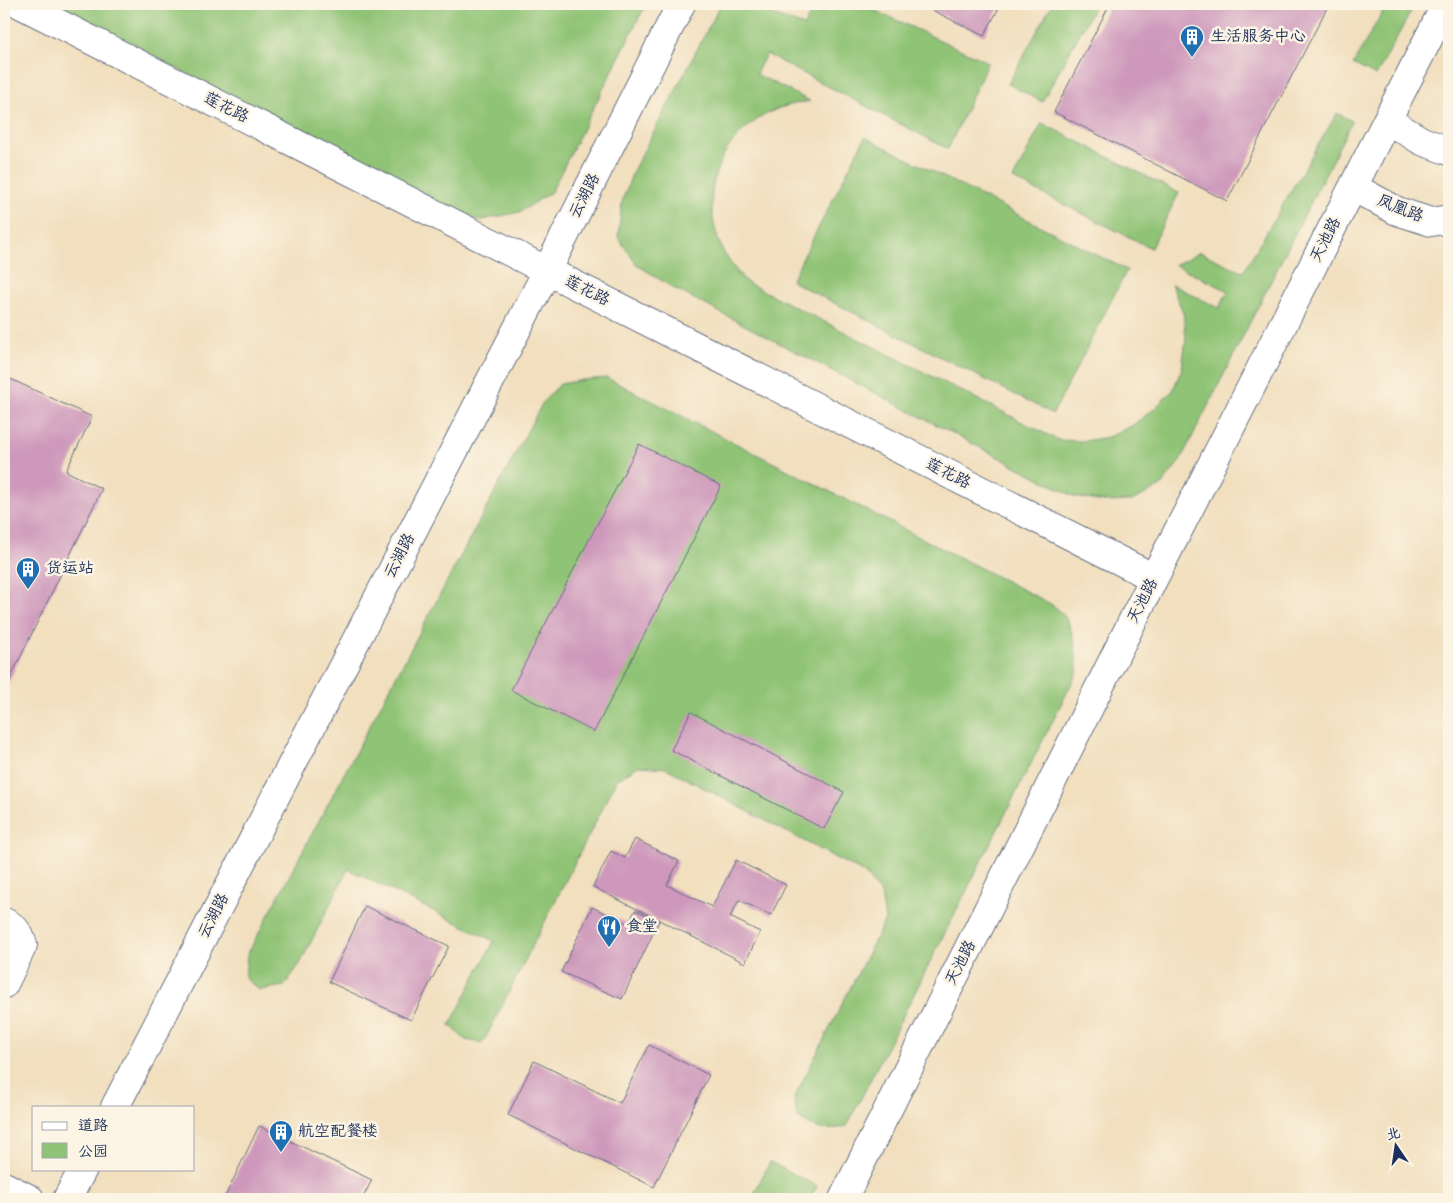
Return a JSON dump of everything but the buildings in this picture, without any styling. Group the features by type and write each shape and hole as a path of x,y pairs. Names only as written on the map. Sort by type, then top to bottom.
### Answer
{"street":[{"name":"莲花路","path":"20,4 1154,578"},
{"name":"云湖路","path":"116,1106 547,271 682,4"},
{"name":"天池路","path":"843,1199 1154,578 1446,4"},
{"path":"1387,120 1422,141 1449,151"},
{"name":"凤凰路","path":"1352,188 1397,211 1432,222 1449,220"},
{"path":"4,922 20,934 23,945 4,984"},
{"path":"67,1199 82,1170"},
{"path":"4,1186 30,1199"}],"green space":[{"path":"48,4 646,4 551,192 520,212 478,221"},
{"path":"721,4 754,4 753,8 804,26 816,4 861,4 988,62 948,149 766,54 756,74 810,101 777,109 741,132 729,147 719,164 714,182 712,202 714,223 725,255 746,282 1058,440 1084,441 1108,437 1133,425 1154,409 1173,390 1182,368 1186,338 1183,312 1171,284 1219,308 1228,291 1175,265 1200,252 1243,272 1337,113 1352,121 1180,461 1161,486 1132,501 1104,502 1075,497 673,288 636,264 618,237 622,202 633,171"},
{"path":"1052,4 1096,4 1042,102 1008,84"},
{"path":"1387,4 1415,4 1376,76 1353,64"},
{"path":"1042,123 1179,193 1151,248 1013,179"},
{"path":"865,137 1127,270 1053,414 791,281"},
{"path":"607,378 1051,604 1063,614 1073,635 1077,673 847,1126 833,1129 815,1128 797,1117 794,1098 885,920 881,894 864,873 666,768 638,766 617,780 483,1043 465,1040 450,1025 494,941 348,869 300,964 284,986 259,990 245,978 247,955 543,402 560,384"},
{"path":"770,1162 817,1186 810,1199 751,1199"}],"place":[{"name":"生活服务中心","path":"1192,58"},
{"name":"货运站","path":"28,590"},
{"name":"食堂","path":"609,948"},
{"name":"航空配餐楼","path":"281,1153"}]}
